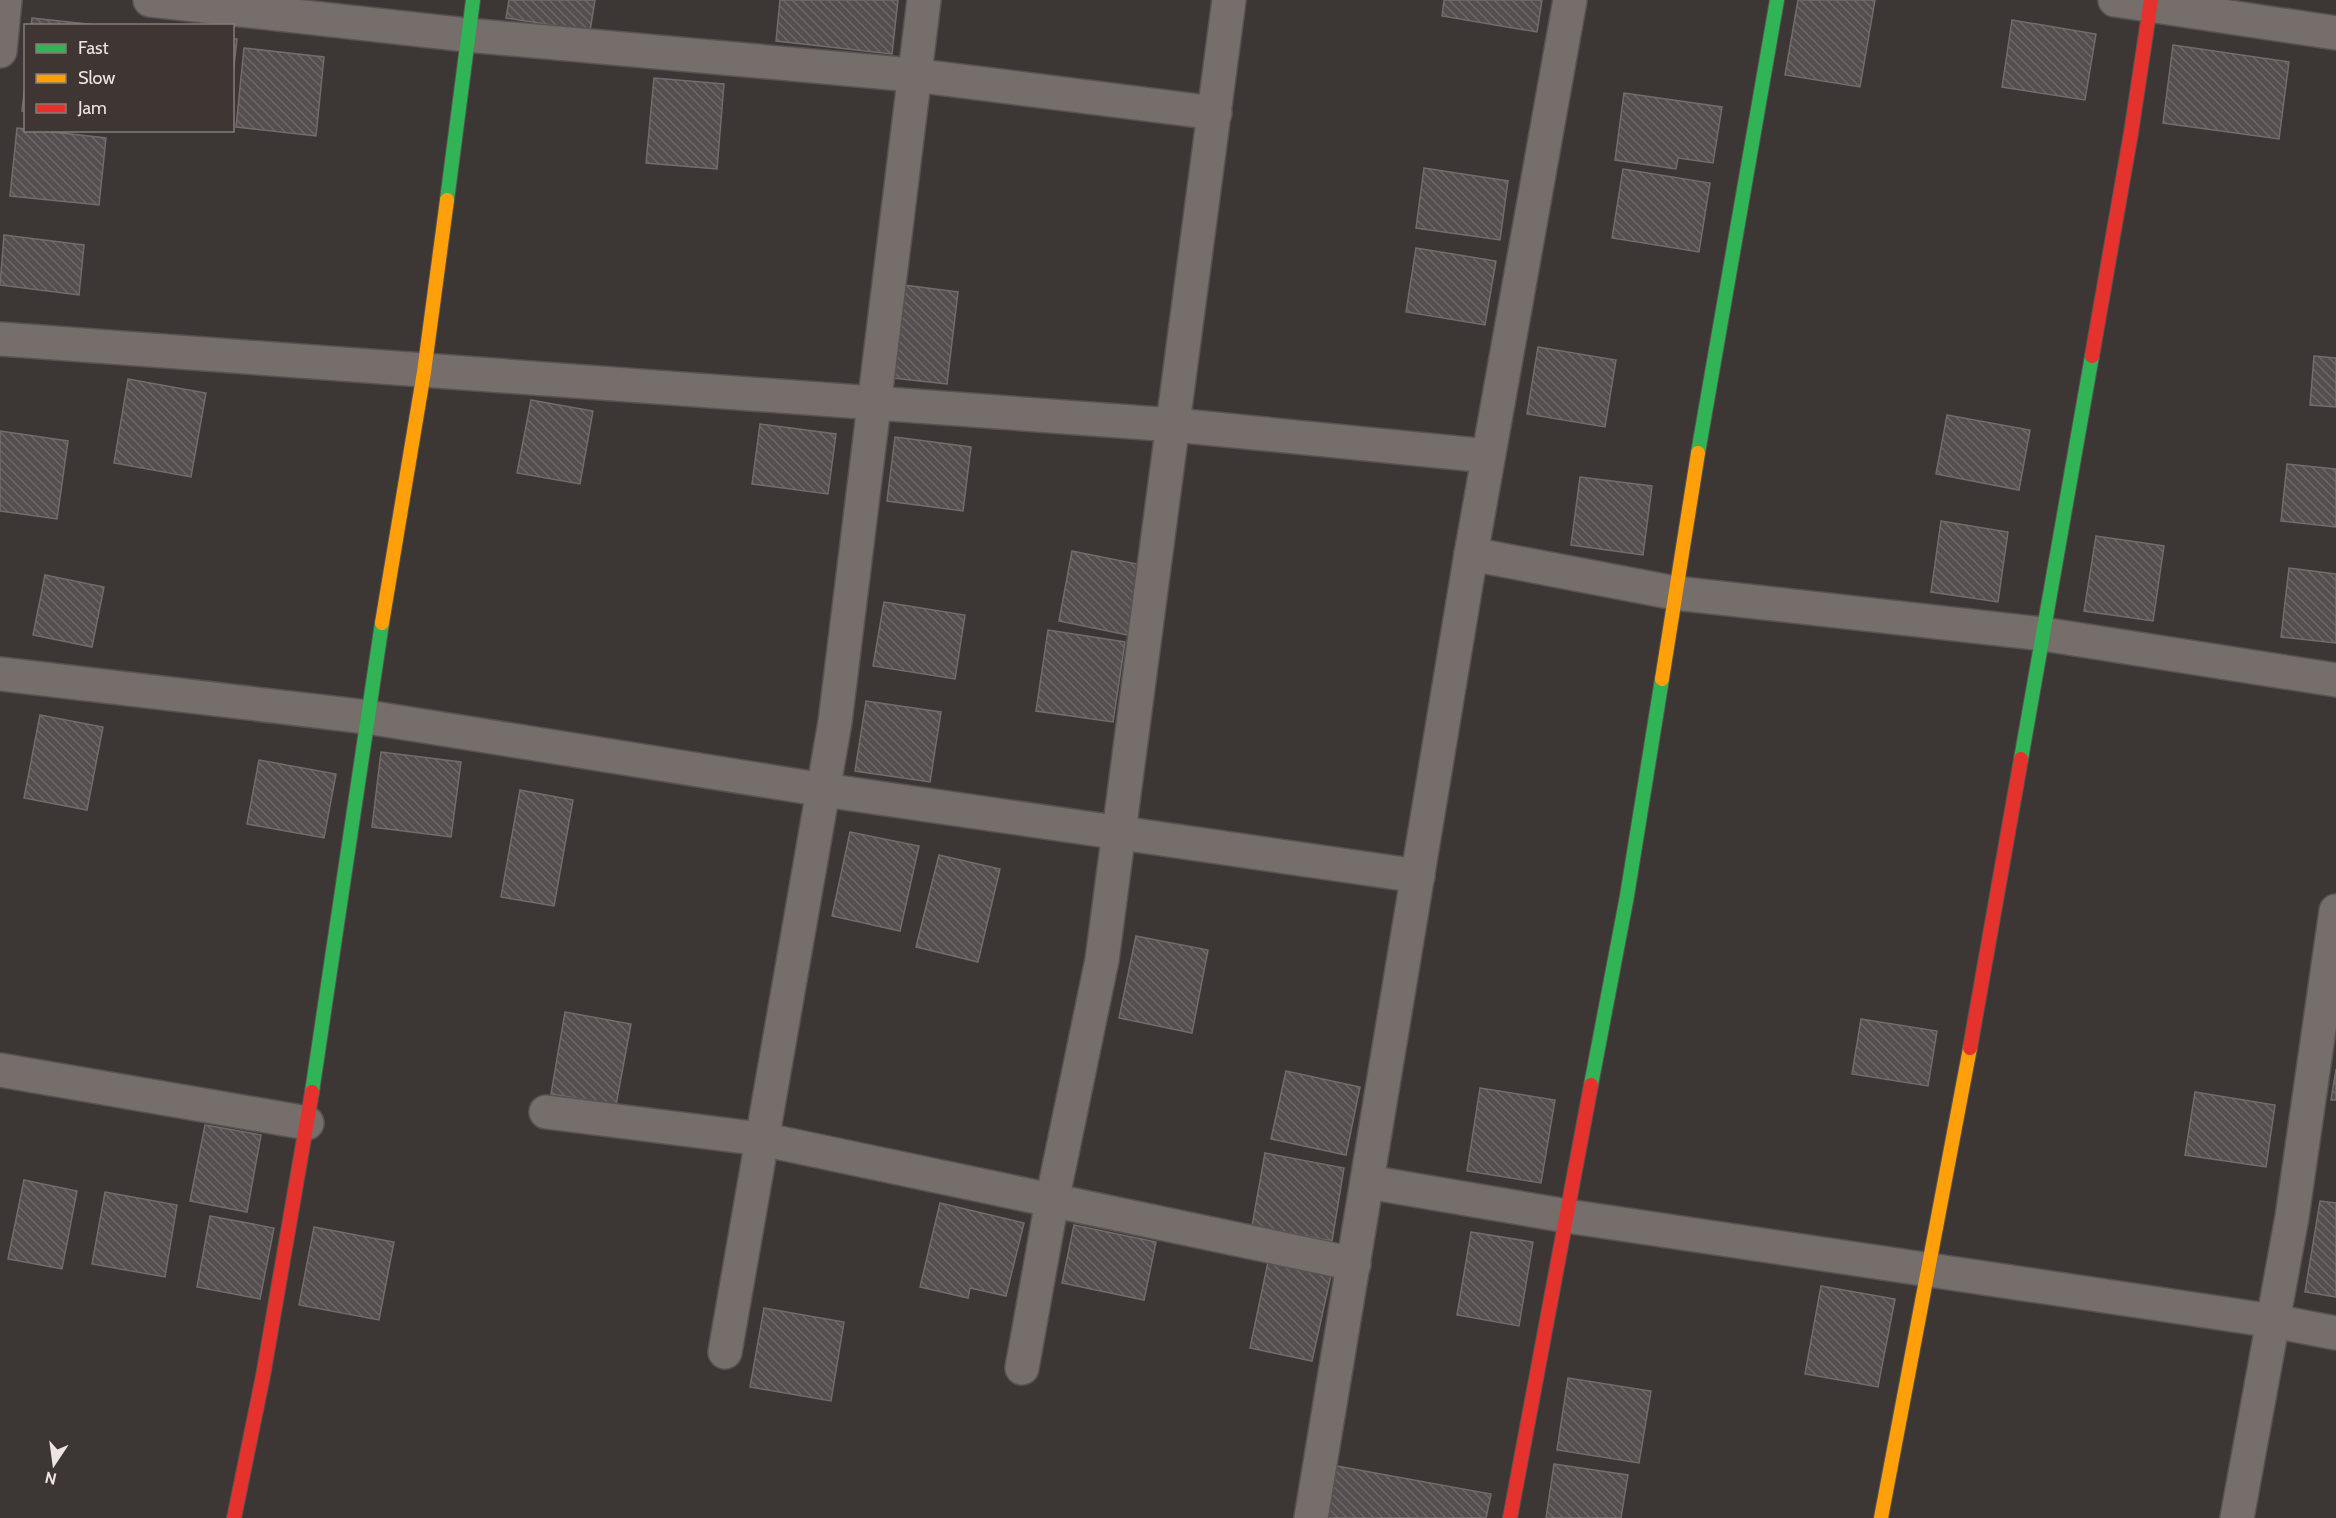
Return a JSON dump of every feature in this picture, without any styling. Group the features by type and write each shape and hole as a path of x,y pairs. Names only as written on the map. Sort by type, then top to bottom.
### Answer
{"street":[{"path":"0,51 5,0"},
{"path":"150,0 467,35 913,75 1215,113"},
{"path":"234,1518 263,1376 307,1123 367,717 424,372 473,0"},
{"path":"725,1352 835,722 924,0"},
{"path":"1022,1368 1052,1201 1102,960 1229,0"},
{"path":"1311,1518 1471,554 1570,0"},
{"path":"1510,1518 1627,896 1706,402 1777,0"},
{"path":"2115,0 2151,2 2336,33"},
{"path":"1881,1518 1929,1269 2043,634 2131,133 2151,2"},
{"path":"0,339 424,372 1174,425 1488,456"},
{"path":"1471,554 1675,593 2043,634 2336,680"},
{"path":"0,674 367,717 824,790 1418,876"},
{"path":"2237,1518 2292,1217 2336,911"},
{"path":"0,1070 307,1123"},
{"path":"546,1112 761,1139 1354,1264"},
{"path":"1368,1182 1567,1216 2273,1321 2336,1333"}],"building":[{"path":"509,0 595,0 590,31 506,18"},
{"path":"780,0 898,0 892,54 776,41"},
{"path":"1444,0 1542,0 1537,32 1442,16"},
{"path":"1798,0 1875,0 1860,87 1785,75"},
{"path":"32,18 88,24 31,24"},
{"path":"2012,20 2096,34 2085,100 2002,87"},
{"path":"234,39 237,39 234,66"},
{"path":"2173,45 2289,62 2279,139 2163,123"},
{"path":"244,48 324,57 316,136 236,127"},
{"path":"654,78 724,84 717,169 646,163"},
{"path":"1624,93 1722,107 1713,163 1678,158 1676,169 1615,160"},
{"path":"17,128 24,129 24,132 53,132 106,138 99,205 10,196"},
{"path":"1424,168 1508,181 1500,240 1416,228"},
{"path":"1623,169 1710,183 1699,252 1612,238"},
{"path":"4,235 84,245 79,295 0,285"},
{"path":"1416,248 1496,261 1485,325 1406,312"},
{"path":"904,285 958,292 947,384 893,378"},
{"path":"1538,347 1616,360 1605,427 1527,414"},
{"path":"2314,356 2336,358 2336,407 2310,405"},
{"path":"128,379 206,393 191,477 114,463"},
{"path":"531,400 593,411 580,484 517,473"},
{"path":"1947,415 2030,430 2019,490 1936,474"},
{"path":"760,424 836,434 828,494 752,484"},
{"path":"0,431 68,441 57,519 0,511"},
{"path":"895,437 971,447 963,511 887,501"},
{"path":"2287,464 2336,469 2336,527 2281,521"},
{"path":"1580,477 1652,486 1643,555 1571,545"},
{"path":"1941,521 2008,532 1998,602 1931,592"},
{"path":"2096,536 2164,546 2153,621 2084,611"},
{"path":"1072,551 1142,565 1128,635 1059,621"},
{"path":"2289,568 2336,574 2336,643 2281,637"},
{"path":"45,575 104,587 92,647 33,635"},
{"path":"884,602 965,615 955,679 873,666"},
{"path":"1048,630 1125,642 1113,722 1036,711"},
{"path":"866,701 941,712 930,782 855,771"},
{"path":"40,715 103,727 87,810 24,798"},
{"path":"381,752 461,762 451,837 372,827"},
{"path":"259,760 336,774 324,838 247,824"},
{"path":"520,790 573,800 554,906 501,897"},
{"path":"850,832 919,846 900,931 832,916"},
{"path":"939,855 1000,869 978,962 916,947"},
{"path":"1136,936 1208,950 1192,1033 1119,1018"},
{"path":"565,1012 631,1024 616,1105 551,1094"},
{"path":"1861,1019 1937,1031 1928,1086 1852,1074"},
{"path":"2336,1069 2336,1100 2331,1100"},
{"path":"1286,1071 1360,1087 1346,1155 1271,1139"},
{"path":"1480,1088 1555,1100 1541,1183 1467,1171"},
{"path":"2195,1092 2275,1105 2266,1167 2185,1155"},
{"path":"205,1125 261,1135 247,1212 190,1201"},
{"path":"1265,1153 1344,1168 1332,1241 1252,1226"},
{"path":"24,1180 77,1191 62,1269 8,1259"},
{"path":"105,1192 177,1205 165,1277 92,1264"},
{"path":"2320,1201 2336,1203 2336,1297 2305,1292"},
{"path":"940,1203 1024,1223 1006,1296 970,1288 968,1298 920,1287"},
{"path":"210,1216 274,1228 260,1299 197,1287"},
{"path":"1074,1225 1156,1242 1144,1300 1062,1283"},
{"path":"314,1227 394,1242 379,1320 299,1305"},
{"path":"1471,1232 1533,1242 1519,1326 1457,1315"},
{"path":"1268,1262 1331,1275 1312,1361 1250,1348"},
{"path":"1821,1286 1895,1299 1878,1387 1805,1374"},
{"path":"764,1308 844,1322 831,1401 750,1387"},
{"path":"1568,1378 1651,1391 1639,1463 1557,1450"},
{"path":"1554,1464 1628,1475 1621,1518 1546,1518"},
{"path":"1337,1466 1491,1494 1486,1518 1327,1518"}],"traffic: fast":[{"path":"447,200 473,0"},
{"path":"1698,453 1777,0"},
{"path":"2021,759 2092,356"},
{"path":"312,1092 382,623"},
{"path":"1591,1085 1627,896 1662,679"}],"traffic: slow":[{"path":"382,623 424,372 447,200"},
{"path":"1662,679 1698,453"},
{"path":"1881,1518 1970,1048"}],"traffic: jam":[{"path":"2092,356 2131,133 2151,0"},
{"path":"1970,1048 2021,759"},
{"path":"1510,1518 1591,1085"},
{"path":"234,1518 263,1376 312,1092"}]}
